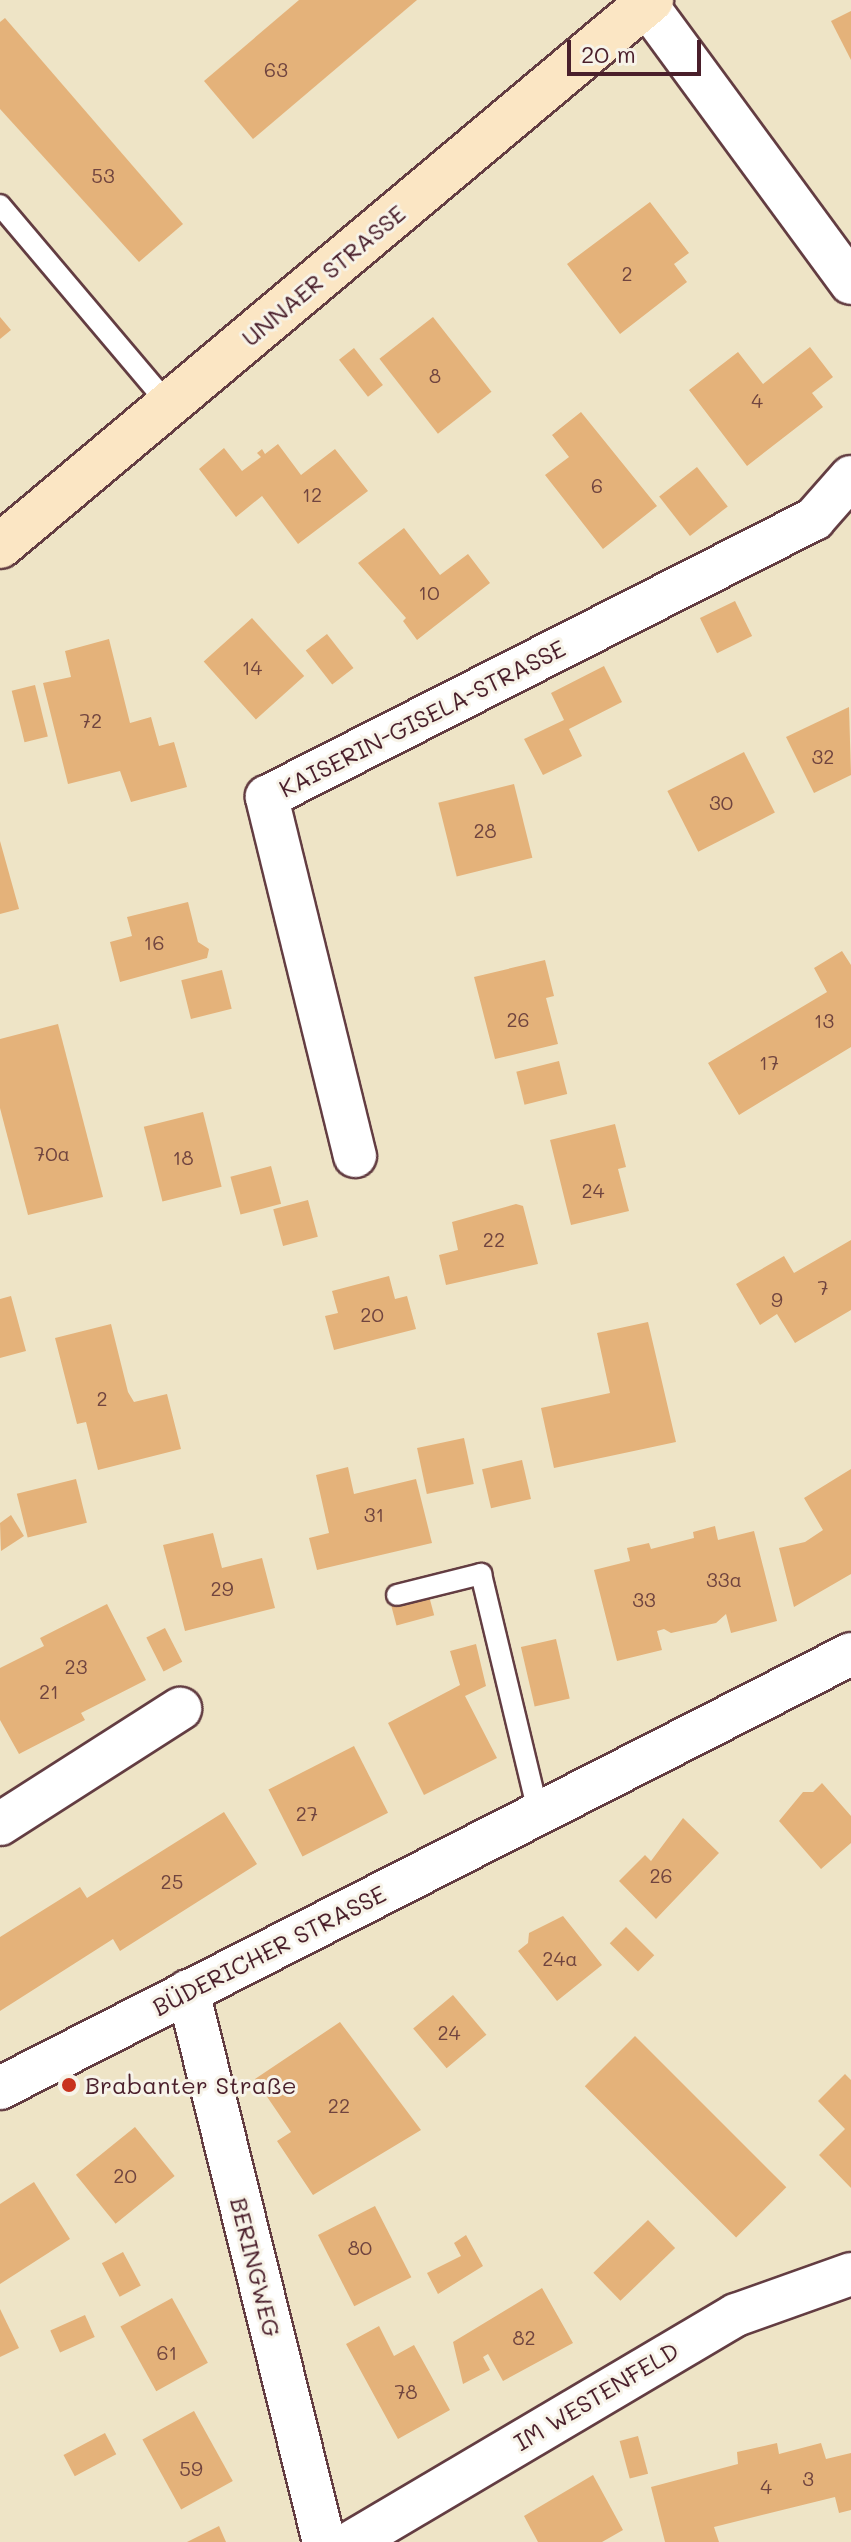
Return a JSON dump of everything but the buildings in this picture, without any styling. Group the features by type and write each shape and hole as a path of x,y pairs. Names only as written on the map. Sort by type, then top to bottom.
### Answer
{"street":[{"path":"647,1 851,283"},
{"name":"UNNAER STRASSE","path":"0,546 647,1"},
{"name":"KAISERIN-GISELA-STRASSE","path":"355,1156 267,797 814,519 851,477"},
{"name":"BÜDERICHER STRASSE","path":"0,2088 851,1654"},
{"path":"0,1824 180,1709"},
{"name":"BERINGWEG","path":"188,1991 324,2542"},
{"name":"IM WESTENFELD","path":"352,2542 709,2329 851,2274"}],"lane":[{"path":"0,205 169,405"},
{"path":"397,1595 481,1574 538,1811"}],"place":[{"name":"Brabanter Straße","path":"69,2085"}]}
